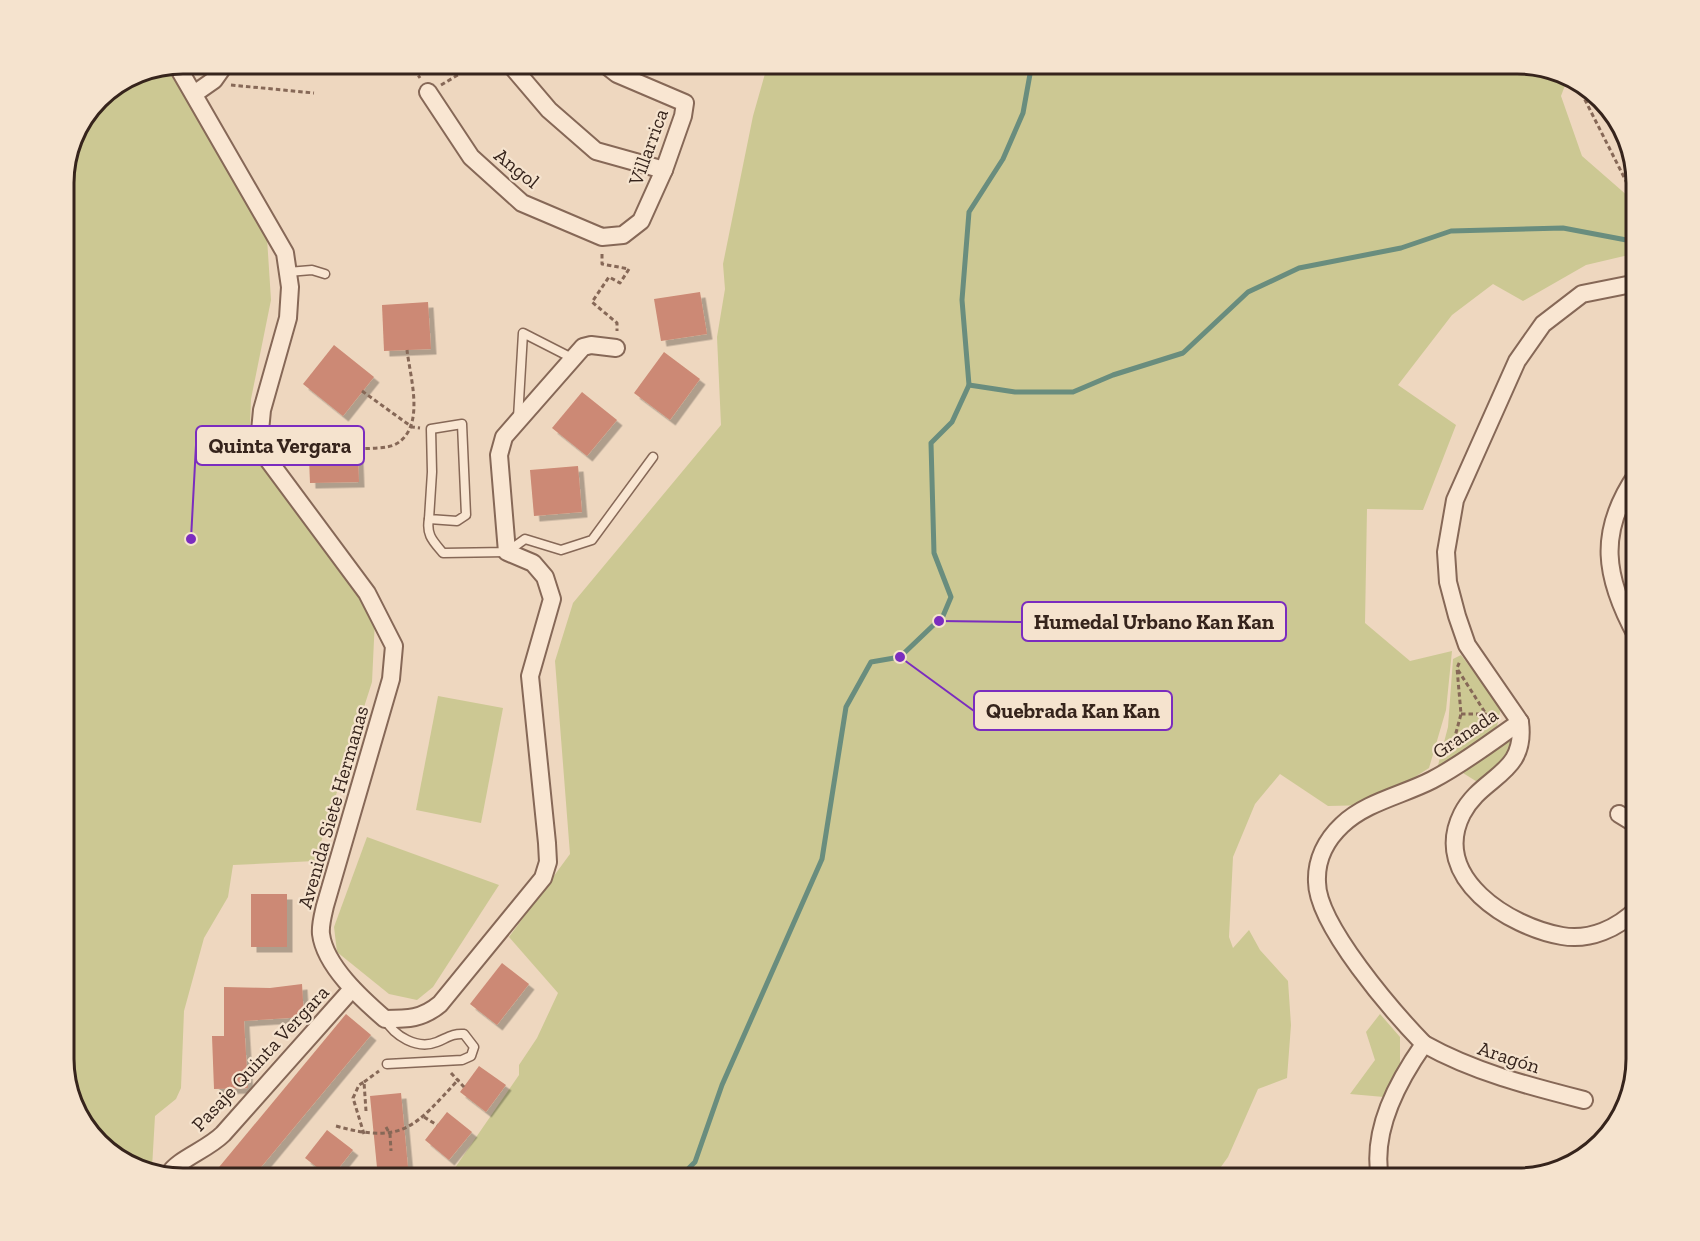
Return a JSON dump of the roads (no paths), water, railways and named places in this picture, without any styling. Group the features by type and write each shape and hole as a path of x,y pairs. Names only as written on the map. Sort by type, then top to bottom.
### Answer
{"street":[{"name":"Avenida Siete Hermanas","path":"185,74 200,90 285,253 288,272 288,318 262,410 260,431 269,461 366,593 394,646 391,679 325,906 321,931 323,945 352,989 385,1019"},
{"path":"200,90 215,74"},
{"path":"518,74 549,110 596,151 664,171"},
{"name":"Villarrica","path":"617,74 684,103 683,116 664,171 641,221"},
{"name":"Angol","path":"428,92 471,157 522,203 602,237 623,235 641,221"},
{"name":"Granada","path":"1424,1044 1391,1010 1335,930 1316,884 1319,856 1342,825 1377,804 1446,773 1520,722 1467,645 1452,601 1446,552 1455,500 1516,361 1543,324 1566,304 1582,294 1626,285"},
{"path":"385,1019 414,1019 427,1015 440,1004 543,878 548,862 530,676 552,599 545,577 533,563 507,552 499,455 504,437 583,347 591,345 616,348"},
{"path":"1626,490 1619,500 1608,540 1614,584 1626,612"},
{"path":"1520,722 1522,736 1517,756 1463,812 1454,835 1457,856 1469,886 1517,923 1541,933 1567,937 1607,931 1626,919"},
{"path":"1619,814 1626,818"},
{"name":"Pasaje Quinta Vergara","path":"174,1167 203,1151 223,1134 352,989"},
{"path":"1378,1168 1380,1137 1393,1096 1408,1067 1424,1044"},
{"name":"Aragón","path":"1424,1044 1453,1060 1533,1088 1584,1100"}],"lane":[{"path":"288,272 312,270 326,274"},
{"path":"518,422 523,333 572,358"},
{"path":"429,519 457,521 466,515 462,424 431,429 432,472 427,529 429,537 443,553 507,552 525,539 561,550 592,540 652,457"},
{"path":"385,1019 390,1029 404,1040 431,1044 450,1035 464,1034 474,1047 471,1056 462,1060 387,1064"}],"waterway":[{"path":"689,1168 695,1162 722,1085 822,859 846,707 871,662 900,657 943,616 951,597 934,553 931,443 952,422 969,385 962,300 969,212 1003,159 1023,113 1030,74"},
{"path":"969,385 1015,392 1073,392 1113,375 1183,353 1248,292 1299,268 1401,248 1451,231 1563,228 1626,240"}],"place":[{"name":"Quinta Vergara","path":"191,539"},
{"name":"Humedal Urbano Kan Kan","path":"939,621"},
{"name":"Quebrada Kan Kan","path":"900,657"}]}
